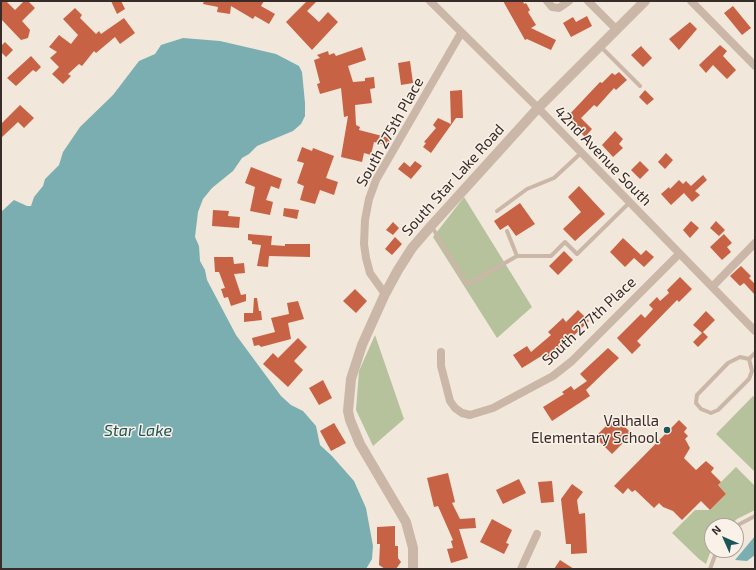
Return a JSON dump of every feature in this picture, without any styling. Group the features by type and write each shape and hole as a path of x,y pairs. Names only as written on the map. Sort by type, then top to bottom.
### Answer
{"street":[{"name":"42nd Avenue South","path":"430,1 538,108 755,331"},
{"path":"547,1 552,7 558,8 569,1"},
{"path":"588,1 616,29"},
{"name":"South Star Lake Road","path":"413,569 413,548 406,522 360,444 354,432 348,411 351,378 355,363 385,294 412,248 538,108 645,1"},
{"path":"691,1 755,66"},
{"name":"South 275th Place","path":"385,294 370,273 366,258 364,244 365,220 369,199 376,180 461,33"},
{"path":"712,287 755,242"},
{"name":"South 277th Place","path":"441,352 441,366 444,380 450,401 455,408 462,413 470,415 493,408 553,376 572,361 679,254"},
{"path":"521,569 537,534"}],"lane":[{"path":"599,46 640,86"},
{"path":"497,211 527,190 554,178 581,153"},
{"path":"431,226 466,285 517,256 551,256 565,242 577,254 629,203"},
{"path":"507,231 517,256"},
{"path":"749,359 755,353"},
{"path":"740,357 749,359 752,371 749,378 718,410 710,413 701,409 696,403 697,395 728,363 740,357"},
{"path":"744,522 755,516"},
{"path":"710,569 714,558"}],"green space":[{"path":"464,197 532,307 497,338 433,237"},
{"path":"375,335 404,419 373,446 356,410 359,371"},
{"path":"753,396 755,398 755,472 716,434"},
{"path":"736,467 755,486 755,510 739,518 704,518 704,558 708,558 706,564 672,533 695,510 710,510 726,494 718,485"}],"water":[{"name":"Star Lake","path":"183,38 220,41 276,54 299,66 302,72 305,116 301,124 293,131 257,146 249,154 242,158 233,171 212,188 203,199 198,212 195,237 199,246 200,261 205,270 207,280 236,335 281,396 291,405 303,411 316,426 320,445 354,481 366,508 373,546 372,559 366,569 1,569 1,212 14,200 27,206 31,206 34,197 43,186 45,179 59,165 63,152 80,127 113,95 139,61 155,54 161,45"},
{"path":"755,536 755,555 747,561 735,560 737,558 744,558 744,549"}],"building":[{"path":"1,1 6,1 15,10 24,1 28,1 35,8 22,21 30,30 28,38 21,40 1,19"},
{"path":"111,1 121,1 125,9 117,14"},
{"path":"204,1 264,1 261,6 275,14 269,24 255,16 253,19 231,6 230,14 217,12 218,7 203,4"},
{"path":"307,1 317,1 307,11 319,22 328,12 338,22 312,50 286,22"},
{"path":"503,1 523,1 524,4 526,3 530,10 528,12 536,25 531,28 556,40 551,50 527,39 525,40"},
{"path":"733,6 751,28 742,35 724,13"},
{"path":"75,8 82,15 80,18 96,34 99,31 101,34 124,18 135,33 120,44 115,37 96,53 94,51 82,66 79,64 68,74 71,76 63,84 52,74 59,67 50,58 57,52 49,47 59,35 71,44 78,35 63,19"},
{"path":"587,16 592,26 571,37 563,23 573,17 576,22"},
{"path":"690,22 697,29 679,50 669,39"},
{"path":"5,42 13,50 6,57 1,52 1,46"},
{"path":"720,45 727,51 723,56 736,70 727,79 713,65 706,73 699,65"},
{"path":"641,46 652,58 643,67 631,55"},
{"path":"362,47 366,60 348,66 353,82 365,81 365,78 374,77 375,88 370,89 372,103 355,105 356,125 360,127 359,130 390,138 389,146 374,142 371,155 364,153 362,162 341,157 348,116 344,117 341,88 320,94 317,84 320,83 314,60 320,58 317,55 328,51 329,55 334,53 336,56"},
{"path":"31,56 41,67 36,72 33,70 16,86 7,78"},
{"path":"410,61 413,83 401,85 398,63"},
{"path":"619,72 627,80 616,90 614,88 597,107 594,105 581,118 592,129 585,137 566,118 600,82 602,83 612,73 615,75"},
{"path":"462,90 463,118 456,118 431,153 423,147 426,143 424,142 436,128 433,125 438,118 451,124 450,91"},
{"path":"645,90 654,99 647,105 639,97"},
{"path":"20,105 34,118 24,128 18,122 1,138 1,124"},
{"path":"615,131 623,139 619,144 623,148 613,157 602,145"},
{"path":"302,147 312,151 313,148 334,156 326,178 338,182 334,195 320,190 315,204 300,200 304,186 297,183 304,163 297,161"},
{"path":"666,153 673,160 665,169 658,162"},
{"path":"415,161 422,166 411,179 398,169 404,162 410,167"},
{"path":"640,161 649,170 640,179 631,170"},
{"path":"251,167 282,179 279,189 271,186 266,200 273,202 270,215 250,211 255,187 245,183"},
{"path":"703,175 707,180 695,191 700,195 692,202 684,193 671,205 661,194 669,187 670,189 679,180 683,184 686,181 691,186"},
{"path":"579,186 605,214 575,241 563,229 581,212 568,197"},
{"path":"520,203 535,224 516,236 508,225 500,230 494,221"},
{"path":"284,208 299,210 297,219 283,216"},
{"path":"213,210 229,211 228,216 240,217 239,228 212,226"},
{"path":"691,221 699,228 690,238 683,230"},
{"path":"716,221 725,230 719,236 710,228"},
{"path":"393,222 399,228 393,235 386,230"},
{"path":"248,234 272,236 271,245 285,246 285,244 310,244 310,257 269,256 268,267 257,266 261,245 252,244 252,241 248,240"},
{"path":"724,234 732,243 727,247 731,252 722,260 710,247"},
{"path":"395,237 402,244 392,255 385,249"},
{"path":"623,238 641,255 646,250 654,257 644,267 634,258 625,267 610,252"},
{"path":"564,251 573,260 558,275 549,266"},
{"path":"214,257 233,257 234,264 244,263 245,273 234,274 241,295 246,294 246,301 231,306 228,297 224,298 221,289 225,288 219,272 215,272"},
{"path":"741,266 751,276 749,278 755,284 755,295 744,283 740,286 730,276"},
{"path":"680,277 692,289 679,302 677,300 637,341 641,345 632,354 617,338 641,314 645,318 653,309 649,305 657,297 660,301 669,293 667,290"},
{"path":"355,289 367,301 356,313 343,301"},
{"path":"254,298 257,298 262,320 244,322 244,313 253,313"},
{"path":"298,301 304,319 288,323 291,339 261,347 259,345 254,346 252,338 275,332 271,318 289,314 287,303"},
{"path":"578,310 589,321 547,359 543,355 522,368 513,355 527,346 531,352 551,335 548,332 563,318 566,322"},
{"path":"706,311 715,320 702,333 693,325"},
{"path":"703,332 708,337 698,347 693,342"},
{"path":"298,338 307,347 294,361 303,370 288,387 263,364 273,353 278,358"},
{"path":"608,348 619,358 586,390 590,396 552,421 543,407 564,394 562,392 571,386 574,390 587,381 580,374"},
{"path":"323,380 332,398 319,405 309,388"},
{"path":"615,417 632,434 612,454 595,437"},
{"path":"679,420 687,428 684,432 688,436 685,439 690,448 684,458 696,470 706,461 714,468 711,472 721,482 718,485 726,494 710,510 701,501 682,520 673,511 663,507 659,503 654,508 635,490 632,492 628,488 623,494 614,486"},
{"path":"334,423 346,443 331,451 320,431"},
{"path":"448,473 455,502 452,503 460,519 475,518 476,528 459,529 468,558 451,563 447,549 453,548 451,541 453,540 438,506 434,507 427,478"},
{"path":"519,479 526,493 503,504 496,490"},
{"path":"552,481 554,502 541,503 538,482"},
{"path":"572,484 583,492 577,500 579,514 585,513 587,553 571,554 571,544 566,544 561,499"},
{"path":"492,519 512,530 506,543 509,544 504,554 480,542"},
{"path":"395,526 395,546 398,546 398,558 401,562 396,569 385,569 379,565 380,544 377,544 377,527"},
{"path":"560,560 574,569 554,569"}],"place":[{"name":"Valhalla Elementary School","path":"667,430"}]}
